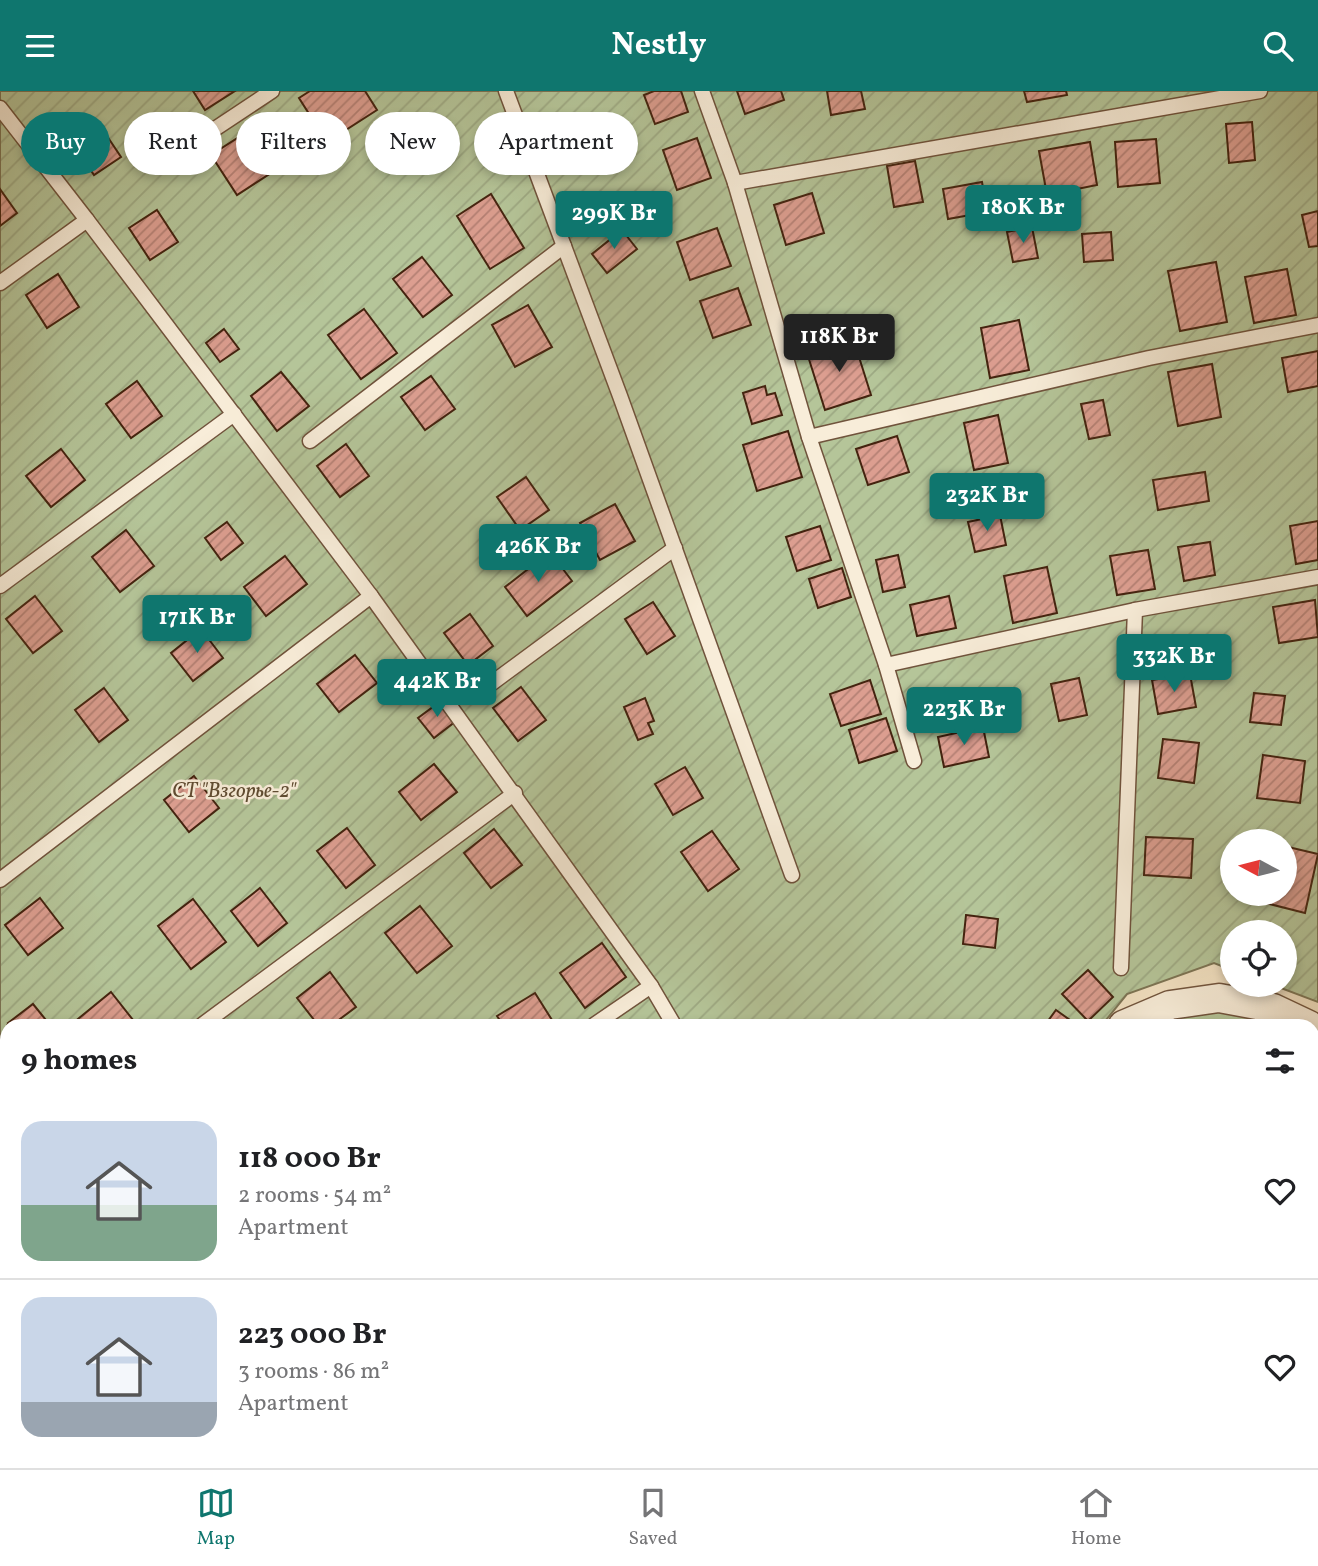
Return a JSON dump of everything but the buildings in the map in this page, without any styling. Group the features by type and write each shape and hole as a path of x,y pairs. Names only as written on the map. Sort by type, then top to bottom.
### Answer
{"street":[{"path":"1137,1019 1170,1005 1219,998 1273,1008 1296,1019"}],"lane":[{"path":"222,124 272,91"},
{"path":"506,91 675,548 792,875"},
{"path":"702,91 735,183 810,437 886,665 914,761"},
{"path":"735,183 1214,95 1260,91"},
{"path":"0,108 371,596 651,986 670,1019"},
{"path":"0,283 87,220"},
{"path":"310,441 564,246"},
{"path":"810,437 1149,358 1318,325"},
{"path":"0,586 234,414"},
{"path":"488,686 675,548"},
{"path":"886,665 1135,610 1318,577"},
{"path":"0,880 371,596"},
{"path":"1121,968 1135,610"},
{"path":"210,1019 514,793"},
{"path":"603,1019 651,986"}],"green space":[{"name":"СТ \"Взгорье-2\"","path":"0,91 1318,91 1318,1002 1297,994 1297,920 1220,920 1220,965 1214,963 1127,994 1107,1019 0,1019"},
{"path":"1219,998 1289,1019 1144,1019"}]}
